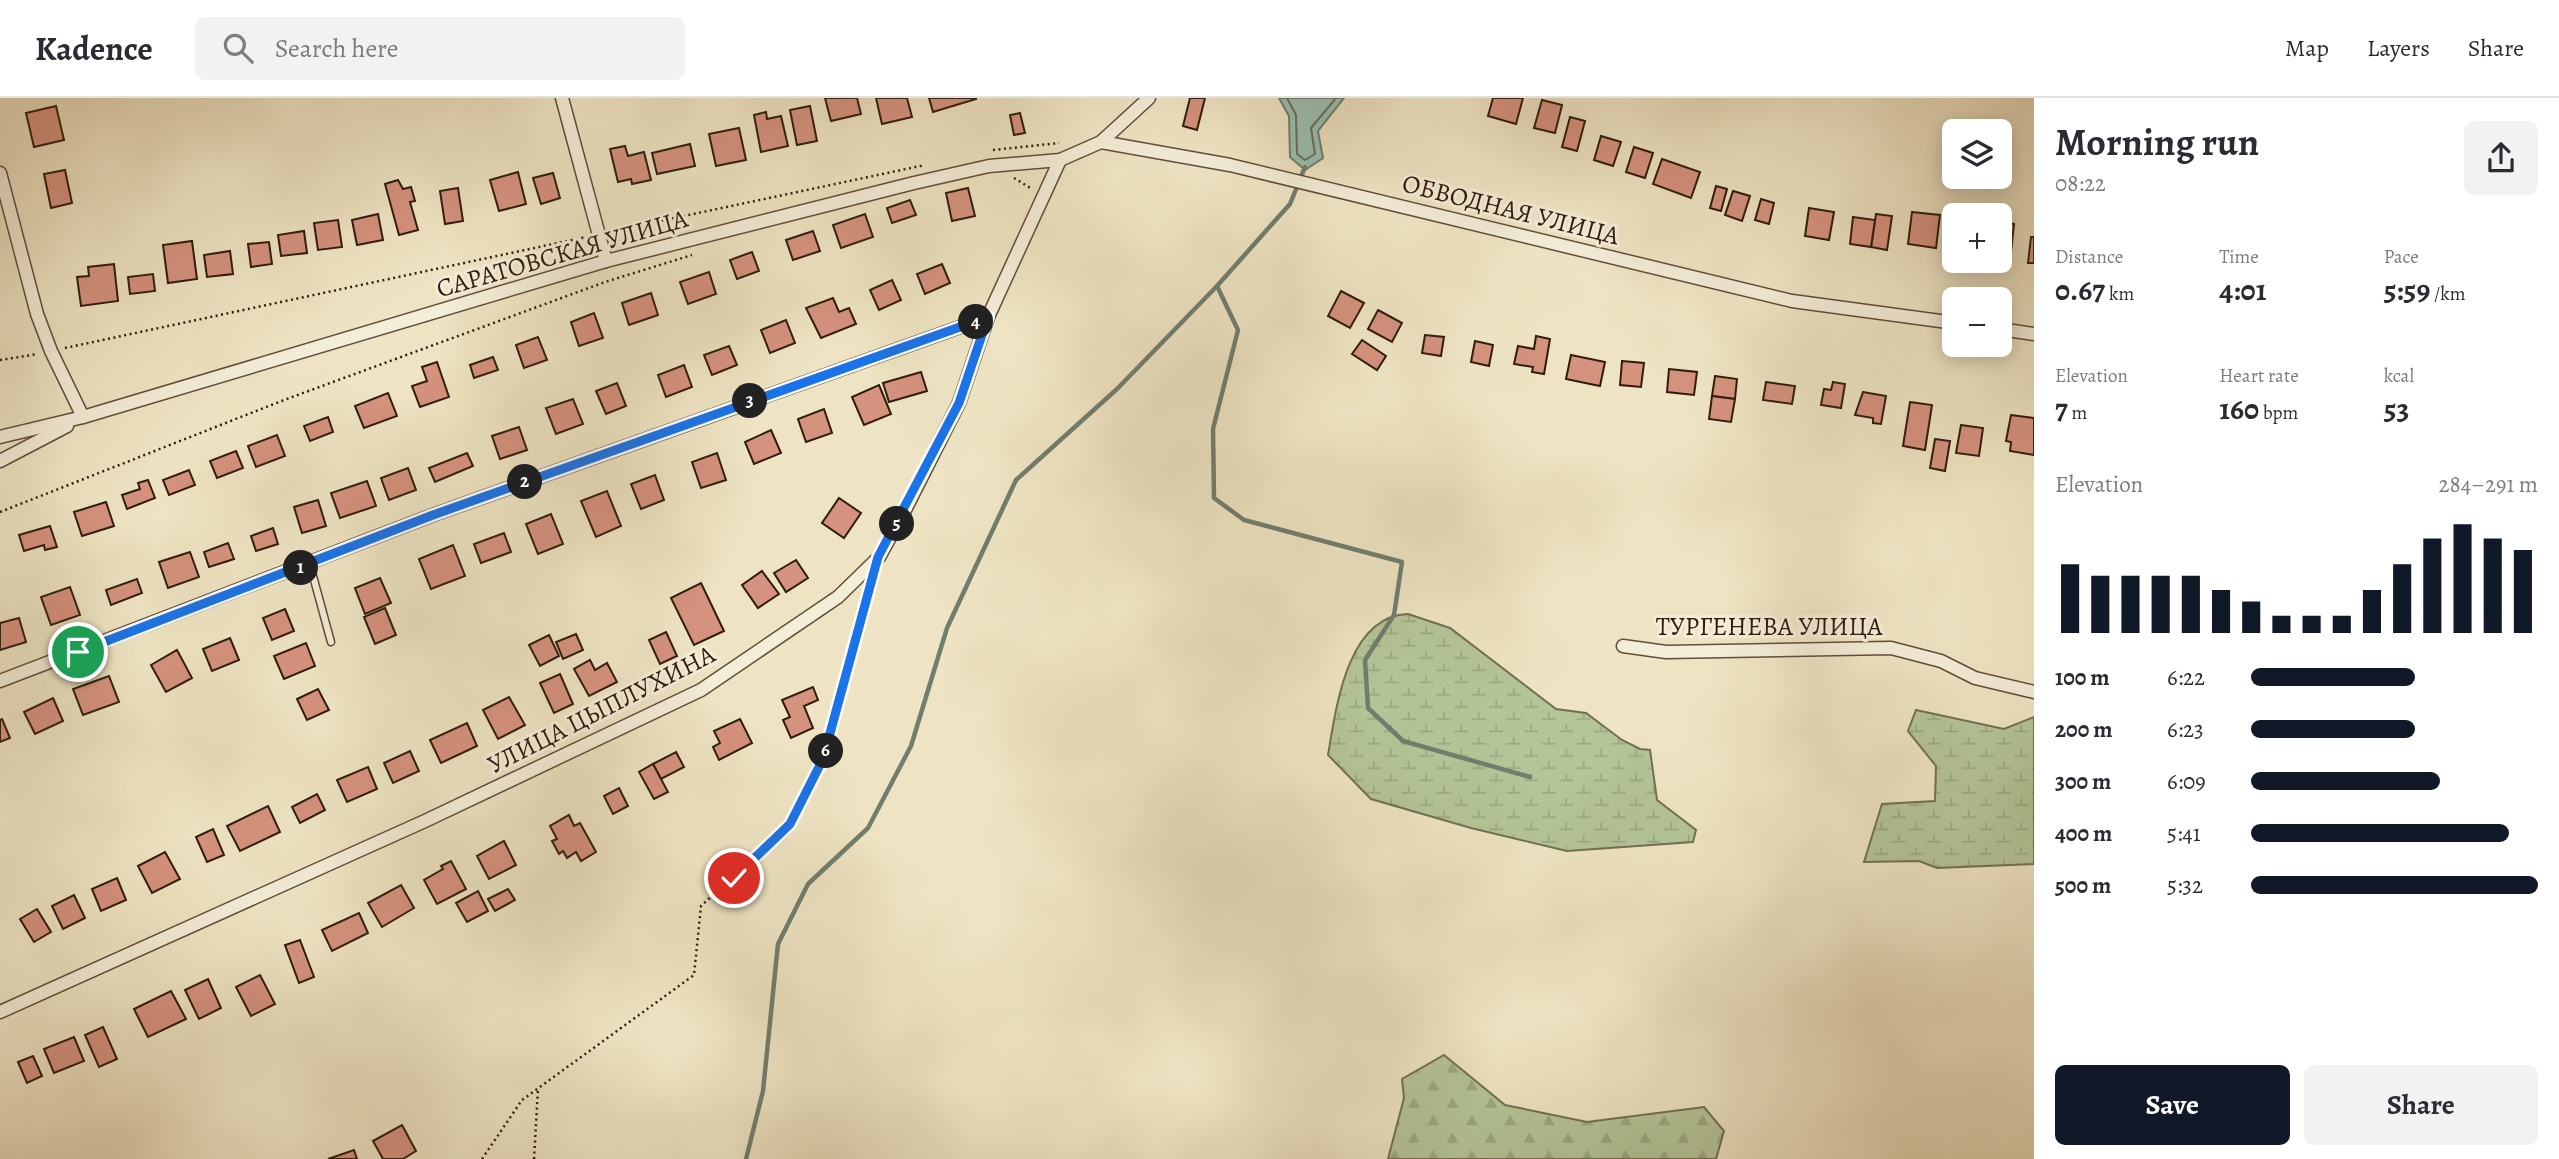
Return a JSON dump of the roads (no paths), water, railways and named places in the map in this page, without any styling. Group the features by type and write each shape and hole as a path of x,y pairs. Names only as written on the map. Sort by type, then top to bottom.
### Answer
{"street":[{"path":"562,98 606,261"},
{"path":"1060,160 1101,142 1149,98"},
{"name":"ОБВОДНАЯ УЛИЦА","path":"1101,142 1230,165 1793,301 1942,321"},
{"name":"УЛИЦА ЦЫПЛУХИНА","path":"0,1012 425,821 701,690 838,597 878,557 905,510 959,403 988,317 1060,160"},
{"name":"САРАТОВСКАЯ УЛИЦА","path":"0,436 83,417 606,261 989,166 1060,160"},
{"path":"0,173 37,314 51,351 83,417"},
{"path":"0,681 310,565 433,515 988,317"},
{"path":"2012,331 2034,334"},
{"name":"САРАТОВСКАЯ УЛИЦА","path":"0,461 83,417"},
{"name":"ТУРГЕНЕВА УЛИЦА","path":"1623,646 1667,652 1891,648 1941,661 1975,678 2034,691"}],"lane":[{"path":"310,565 331,642"}],"water":[{"path":"1279,98 1344,98 1318,131 1323,158 1305,170 1290,157 1289,116"}],"waterway":[{"path":"746,1159 763,1091 778,944 808,884 868,828 911,746 947,628 1016,480 1117,389 1217,286 1290,204 1305,167"},
{"path":"1217,286 1238,330 1213,429 1214,498 1244,520 1402,562 1394,615 1365,660 1368,708 1403,741 1530,777"}]}
